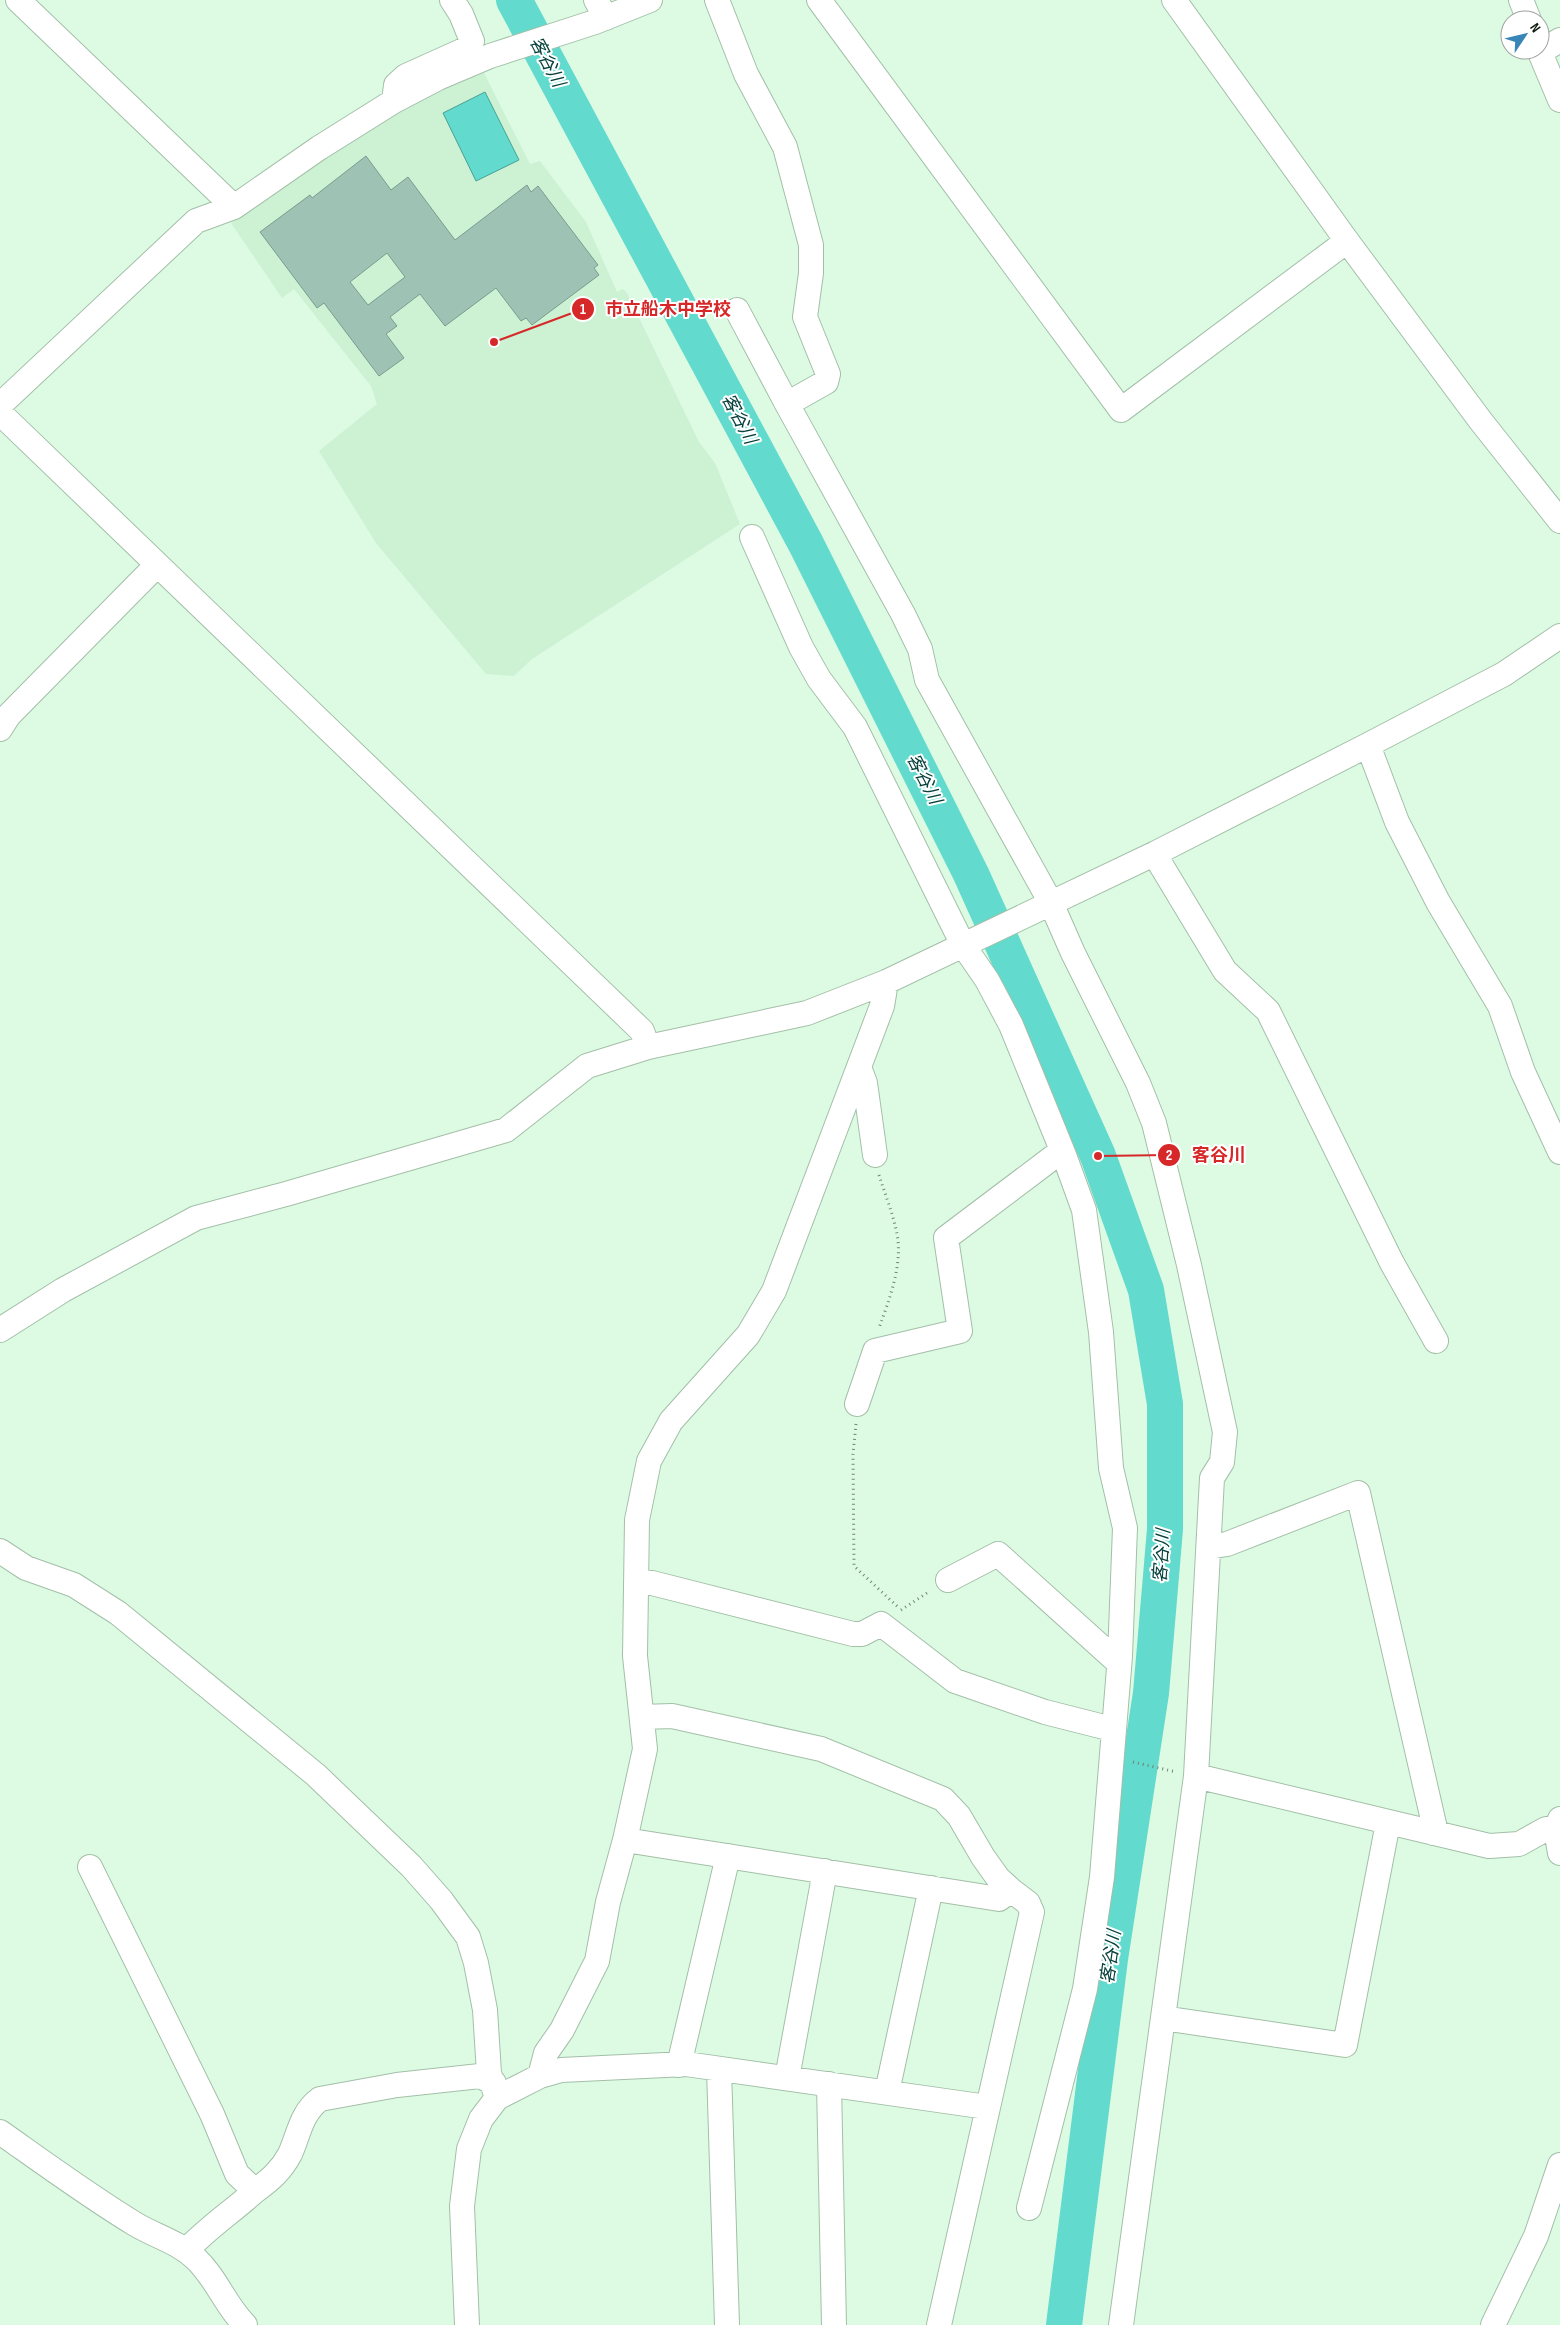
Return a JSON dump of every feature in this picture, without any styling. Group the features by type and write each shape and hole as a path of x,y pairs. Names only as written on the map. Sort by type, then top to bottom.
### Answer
{"street":[{"path":"18,0 234,207"},
{"path":"394,101 396,86 406,76 466,49 472,41 461,14 452,0"},
{"path":"0,405 196,221 234,207 319,148 394,101 438,78 599,13 650,0"},
{"path":"717,0 746,74 785,147 811,245 811,273 805,317 828,374 826,382 787,404"},
{"path":"819,0 1121,410 1347,241"},
{"path":"1174,0 1347,241 1480,420 1560,520"},
{"path":"1544,60 1560,100"},
{"path":"738,310 787,404 903,614 920,649 927,680 1073,953 1138,1083 1154,1123 1164,1161 1189,1265 1225,1432 1222,1462 1212,1478 1209,1547 1164,2018 1120,2325"},
{"path":"0,413 642,1031 648,1047"},
{"path":"752,537 801,648 819,679 855,727 1011,1025 1064,1155 1084,1210 1101,1332 1112,1468 1125,1528 1119,1663 1112,1729 1102,1877 1085,1989 1029,2208"},
{"path":"0,729 9,715 157,565"},
{"path":"0,1330 63,1290 196,1218 506,1130 587,1066 648,1047 807,1013 886,982 1156,853 1368,745 1504,674 1560,636"},
{"path":"1368,745 1396,822 1438,902 1500,1006 1523,1072 1560,1152"},
{"path":"1156,853 1160,865 1225,971 1268,1012 1392,1264 1436,1341"},
{"path":"540,2076 546,2053 562,2030 597,1962 608,1902 625,1840 645,1749 635,1656 636,1582 638,1520 649,1461 671,1421 748,1335 774,1291 882,1006 886,982"},
{"path":"859,1067 866,1083 875,1155"},
{"path":"857,1404 876,1351 960,1331 946,1238 1052,1158 1064,1155"},
{"path":"1209,1547 1227,1544 1358,1493 1434,1824 1433,1833"},
{"path":"0,1552 26,1568 74,1586 118,1613 316,1775 411,1866 441,1900 468,1937 476,1963 485,2010 489,2072 496,2090"},
{"path":"948,1580 998,1554 1119,1663"},
{"path":"636,1582 652,1582 853,1634 862,1634 881,1624 955,1680 1045,1712 1112,1729"},
{"path":"642,1717 672,1716 821,1749 942,1799 959,1816 998,1878 1028,1903 1032,1912 986,2107 939,2325"},
{"path":"1186,1774 1488,1846 1518,1844 1546,1828 1558,1824 1560,1853"},
{"path":"1164,2018 1345,2045 1388,1823"},
{"path":"625,1840 999,1899 1011,1890"},
{"path":"679,2065 728,1856"},
{"path":"90,1866 212,2114 237,2174 254,2191"},
{"path":"787,2078 825,1872"},
{"path":"887,2092 931,1888"},
{"path":"467,2325 462,2206 469,2149 481,2119 496,2090 561,2070 679,2065 787,2078 986,2107"},
{"path":"719,2069 727,2325"},
{"path":"186,2251 205,2230 238,2207 254,2191 275,2176 289,2154 304,2117 311,2106 320,2099 397,2085 480,2076 496,2090"},
{"path":"829,2084 834,2325"},
{"path":"0,2132 136,2224 186,2251 195,2258 212,2278 238,2318 245,2325"},
{"path":"1493,2325 1536,2236 1560,2165"}],"path":[{"path":"875,1155 875,1162 897,1235 892,1290 873,1347 876,1351"},
{"path":"857,1404 853,1454 854,1566 901,1610"},
{"path":"881,1624 948,1580"},
{"path":"1129,1761 1186,1774"}],"shaded area":[{"path":"484,73 530,164 540,161 586,222 617,292 623,289 627,293 699,442 715,463 740,524 532,659 514,676 486,674 376,543 319,451 377,404 371,386 294,289 282,298 231,223 314,164 417,99"}],"water":[{"path":"485,92 519,160 476,181 443,113"}],"building":[{"path":"366,156 391,190 408,177 455,240 527,185 531,192 538,186 598,265 594,268 599,275 532,325 526,318 521,321 496,288 445,326 420,294 390,317 397,326 386,334 404,358 379,376 324,303 317,308 260,232 310,195 312,198","holes":["387,253 405,277 368,305 350,282"]}],"waterway":[{"name":"客谷川","path":"514,0 806,544 971,874 1098,1156 1146,1290 1165,1404 1165,1529 1151,1693 1110,1959 1064,2325"}],"place":[{"name":"市立船木中学校","path":"494,342"},
{"name":"客谷川","path":"1098,1156"}]}
